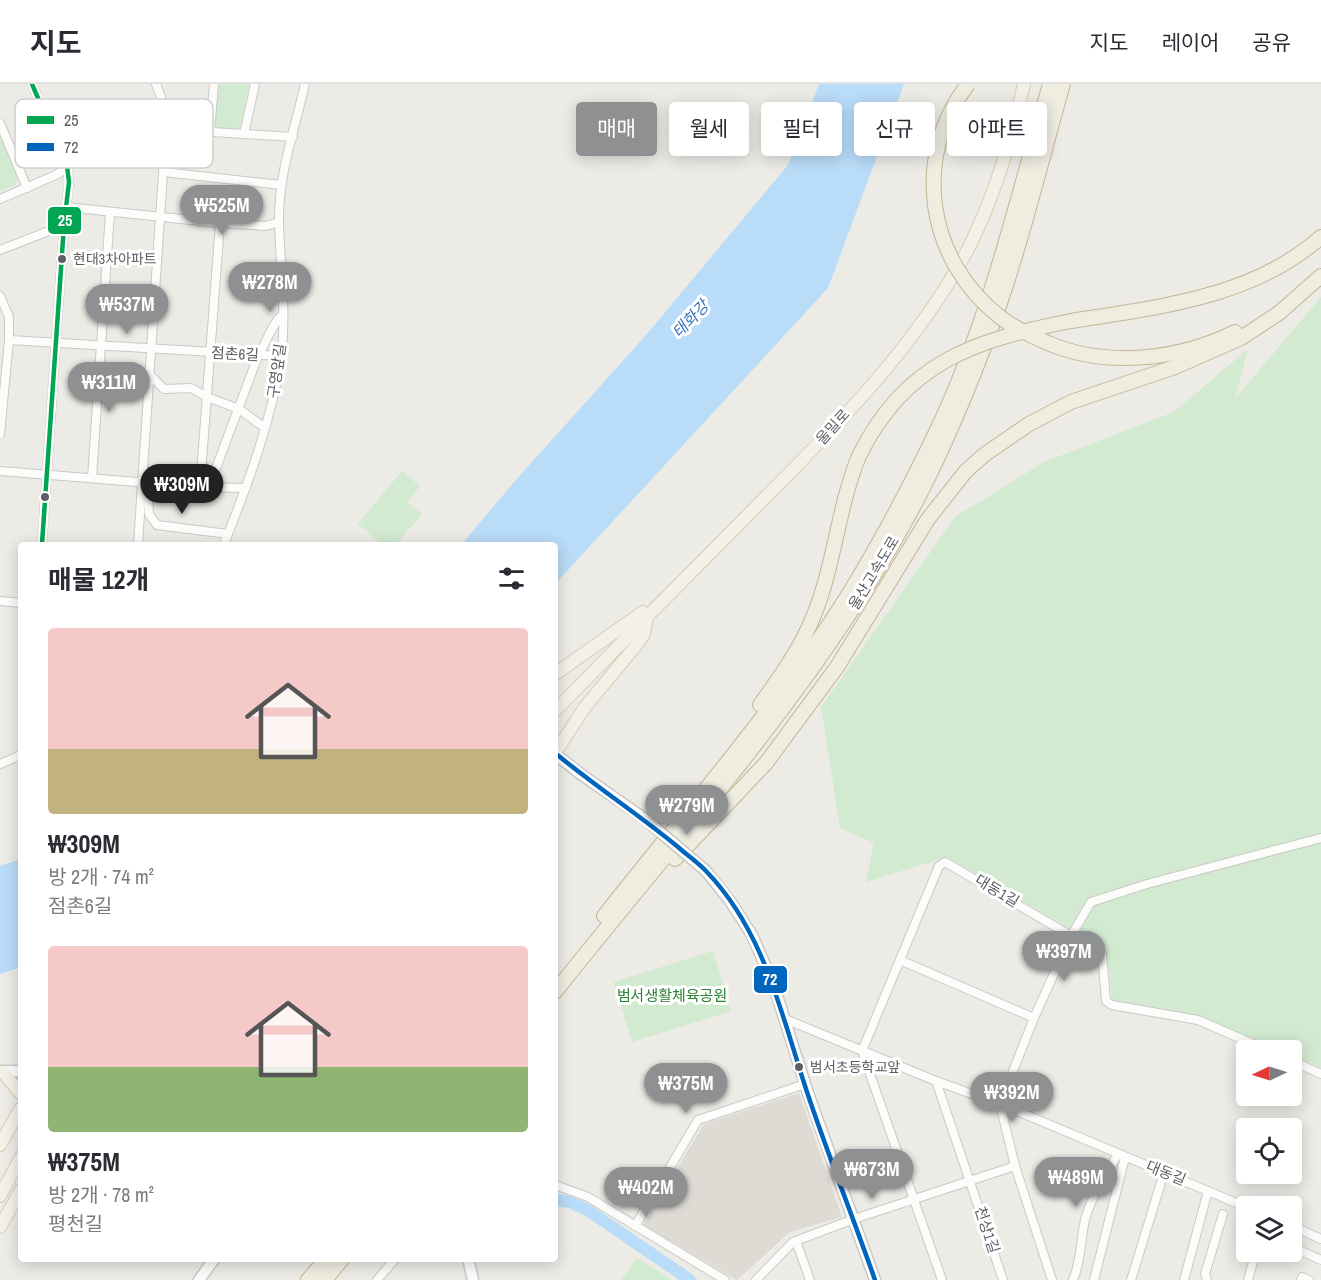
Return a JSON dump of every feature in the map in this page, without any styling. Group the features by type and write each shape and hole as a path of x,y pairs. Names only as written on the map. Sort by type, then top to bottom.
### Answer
{"highway":[{"path":"968,84 948,116 937,147 933,178 939,229 948,251 963,276 988,305 1015,327 1073,352 1107,357 1156,355 1189,348 1252,323 1297,291 1321,267"},
{"name":"울산고속도로","path":"558,974 797,671 848,595 876,548 938,429 979,325 1050,84"},
{"name":"울산고속도로","path":"558,988 758,741 820,658 883,559 922,489 963,399 1000,303 1019,244 1063,84"},
{"path":"711,782 715,766 785,670 808,630 827,576 846,490 859,456 876,425 901,394 927,371 943,361 994,339 1071,321 1176,303 1231,288 1277,268 1321,237"},
{"path":"639,889 659,875 766,763 837,667 928,519 966,471 984,455 1029,424 1071,402 1175,367 1241,338 1279,314 1321,276"},
{"path":"308,1280 324,1262"},
{"path":"325,1280 340,1262"}],"main road":[{"name":"울밀로","path":"558,708 668,594 821,442 919,327 953,275 977,229 1014,128 1024,84"},
{"path":"558,672 668,594"},
{"path":"558,748 585,707 638,643 644,634 647,616"},
{"path":"2,1072 18,1091"},
{"path":"0,1145 18,1113"},
{"path":"0,1196 18,1163"},
{"path":"0,1227 18,1195"}],"street":[{"path":"32,84 38,99"},
{"path":"156,84 162,99"},
{"path":"213,99 214,84"},
{"path":"244,134 255,84"},
{"name":"구영앞길","path":"225,542 246,488 272,407 281,356 279,222 281,184 305,84"},
{"path":"0,123 15,159"},
{"path":"213,132 293,137"},
{"path":"19,168 27,188"},
{"path":"0,199 58,174 65,168"},
{"path":"42,542 69,182 67,168"},
{"path":"138,542 145,482 163,168"},
{"path":"163,172 281,184"},
{"path":"66,207 220,223 266,226 279,222"},
{"path":"92,478 110,212"},
{"path":"205,487 207,397 220,223"},
{"path":"0,250 64,225"},
{"path":"0,296 9,317 0,434"},
{"path":"205,487 239,410 258,356 282,314"},
{"name":"점촌6길","path":"9,340 281,356"},
{"path":"150,375 165,389 191,388 239,410 265,428"},
{"path":"0,471 205,487 246,488"},
{"path":"145,482 149,514 157,525 228,534"},
{"path":"0,601 18,603"},
{"path":"558,755 645,819 706,871 730,901 752,935 768,970 805,1084 875,1280"},
{"path":"0,764 18,756"},
{"path":"1052,1280 1015,1167 1000,1104 1034,1018 1071,936 1091,903 1148,884 1321,838"},
{"name":"대동1길","path":"862,1051 939,866 945,862 1102,954 1106,1001 1112,1005 1198,1020 1244,1040"},
{"path":"900,960 1034,1018"},
{"name":"대동길","path":"785,1019 936,1081 1000,1104 1236,1203"},
{"path":"862,1051 942,1280"},
{"path":"1302,1065 1321,1074"},
{"path":"2,1072 18,1071"},
{"name":"천상1길","path":"936,1081 1003,1280"},
{"path":"635,1226 698,1120 805,1084"},
{"path":"1073,1280 1078,1270 1086,1216 1098,1187 1122,1155"},
{"path":"1094,1280 1122,1155"},
{"path":"756,1280 796,1241 854,1219 1015,1167"},
{"path":"1131,1280 1164,1173"},
{"path":"558,1188 588,1197 725,1280"},
{"path":"1184,1280 1208,1191"},
{"path":"1207,1280 1204,1274 1223,1214"},
{"path":"1302,1230 1321,1239"},
{"path":"796,1241 810,1280"},
{"path":"1302,1252 1321,1260"},
{"path":"199,1280 212,1262"},
{"path":"377,1280 393,1262"},
{"path":"469,1262 473,1280"},
{"path":"1248,1280 1253,1262"},
{"path":"1300,1280 1302,1277 1309,1280"}],"shaded area":[{"path":"799,1093 842,1217 790,1232 737,1280 643,1225 704,1124"}],"green space":[{"path":"218,84 249,84 240,127 235,131 219,129 215,124"},
{"path":"0,132 18,178 15,185 0,191"},
{"path":"1321,297 1321,1068 1302,1059 1302,1040 1257,1040 1198,1015 1112,1000 1107,950 947,857 866,882 874,843 840,828 821,707 955,517 1044,462 1174,412 1248,349 1235,399"},
{"path":"402,471 420,486 407,502 422,514 398,542 380,542 358,524"},
{"name":"범서생활체육공원","path":"713,951 731,1011 632,1042 614,982"},
{"path":"637,1258 672,1280 621,1280"}],"water":[{"name":"태화강","path":"819,84 904,84 897,102 854,102 854,156 877,156 828,288 558,581 558,542 464,542 515,481 647,334 788,165 791,156 842,156 842,102 812,102"},
{"path":"18,860 18,968 0,974 0,866"}],"waterway":[{"path":"558,1200 570,1202 589,1211 690,1280"}],"transit line":[{"name":"25","path":"32,84 38,99"},
{"name":"25","path":"42,542 69,182 67,168"},
{"name":"72","path":"558,755 663,835 706,871 743,920 769,975 815,1116 875,1280"}],"place":[{"name":"현대3차아파트","path":"62,259"},
{"name":"범서초등학교앞","path":"799,1067"}]}
